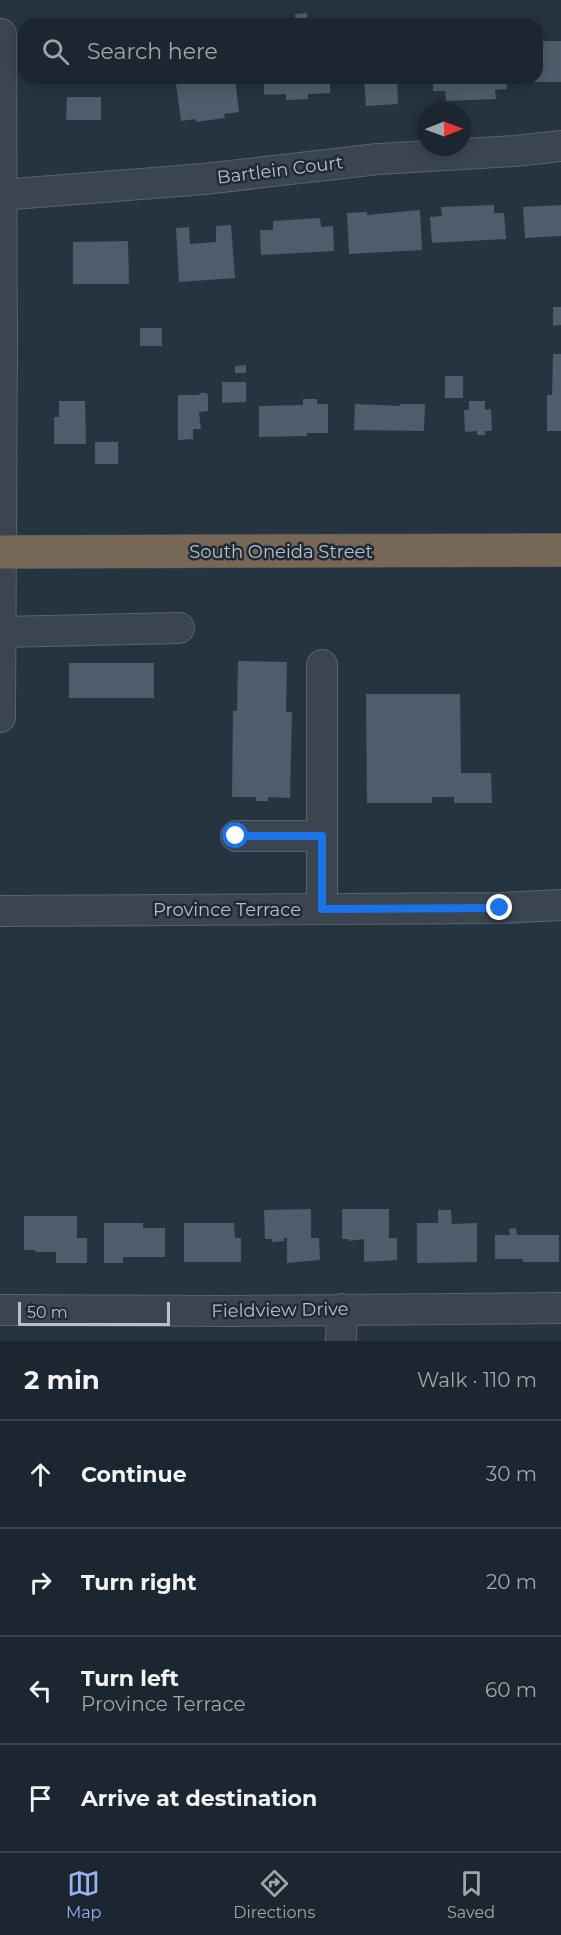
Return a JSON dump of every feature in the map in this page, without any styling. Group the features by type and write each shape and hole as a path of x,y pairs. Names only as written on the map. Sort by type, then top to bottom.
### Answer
{"highway":[{"name":"South Oneida Street","path":"0,552 561,550"}],"street":[{"path":"0,717 3,352 1,34"},
{"name":"Bartlein Court","path":"1,195 204,179 345,162 561,146"},
{"path":"1,632 178,628"},
{"path":"322,665 322,909"},
{"path":"236,836 322,836"},
{"name":"Province Terrace","path":"0,911 500,908 561,905"},
{"name":"Fieldview Drive","path":"0,1310 232,1311 561,1308"},
{"path":"341,1341 342,1309"}],"building":[{"path":"307,13 307,18 295,18 295,14"},
{"path":"543,41 561,41 561,82 543,82"},
{"path":"176,84 236,84 239,112 224,114 225,118 196,122 195,119 181,121"},
{"path":"264,84 330,84 330,93 308,94 308,99 286,100 286,94 264,95"},
{"path":"364,84 397,84 398,104 366,106"},
{"path":"433,84 507,84 507,89 495,90 496,99 446,101 445,91 433,91"},
{"path":"67,97 101,97 101,120 66,120"},
{"path":"494,205 494,213 504,213 506,239 432,243 430,217 442,216 441,207"},
{"path":"561,205 561,236 525,238 523,207"},
{"path":"420,210 422,250 349,254 347,213 367,212 367,215"},
{"path":"320,218 321,227 333,226 334,251 261,255 260,230 273,230 273,221"},
{"path":"231,225 235,278 179,282 176,228 189,227 190,244 216,242 216,226"},
{"path":"128,241 129,284 73,284 73,242"},
{"path":"553,307 561,307 561,325 553,326"},
{"path":"140,328 162,328 162,346 140,346"},
{"path":"553,354 561,354 561,431 547,431 547,395 552,395"},
{"path":"246,365 246,373 235,373 235,366"},
{"path":"445,376 463,376 463,398 445,398"},
{"path":"222,382 246,382 246,402 222,403"},
{"path":"200,393 208,395 208,411 199,412 201,429 193,429 193,439 178,440 178,395 199,395"},
{"path":"303,399 317,399 317,404 328,404 328,433 259,437 259,406 303,405"},
{"path":"59,401 85,401 86,444 54,444 54,417 59,417"},
{"path":"469,401 485,401 485,410 491,409 492,431 485,431 485,435 477,435 477,431 465,432 464,410 469,410"},
{"path":"355,404 400,406 400,404 425,404 424,431 354,430"},
{"path":"95,442 118,442 118,464 95,464"},
{"path":"238,661 287,662 286,712 292,712 290,798 268,797 268,801 256,801 256,797 232,797 233,711 237,711"},
{"path":"69,663 154,663 154,698 69,698"},
{"path":"366,694 460,694 461,773 491,773 492,803 454,803 454,797 432,797 432,803 367,803"},
{"path":"311,1209 311,1238 319,1238 320,1260 287,1263 287,1238 284,1238 284,1241 272,1242 272,1239 265,1239 264,1210"},
{"path":"342,1209 389,1209 389,1238 397,1238 397,1260 364,1262 364,1239 349,1241 349,1239 342,1239"},
{"path":"438,1210 451,1210 452,1224 477,1223 477,1262 417,1263 417,1223 438,1223"},
{"path":"24,1216 77,1216 77,1238 87,1238 87,1263 56,1263 56,1252 24,1250"},
{"path":"104,1223 143,1223 143,1228 165,1228 165,1257 123,1257 123,1263 104,1263"},
{"path":"184,1223 234,1223 235,1238 241,1238 241,1262 184,1262"},
{"path":"516,1228 517,1235 559,1235 559,1262 495,1259 495,1235 510,1235 509,1229"}],"route":[{"path":"236,836 322,836 322,909 500,908"}]}
